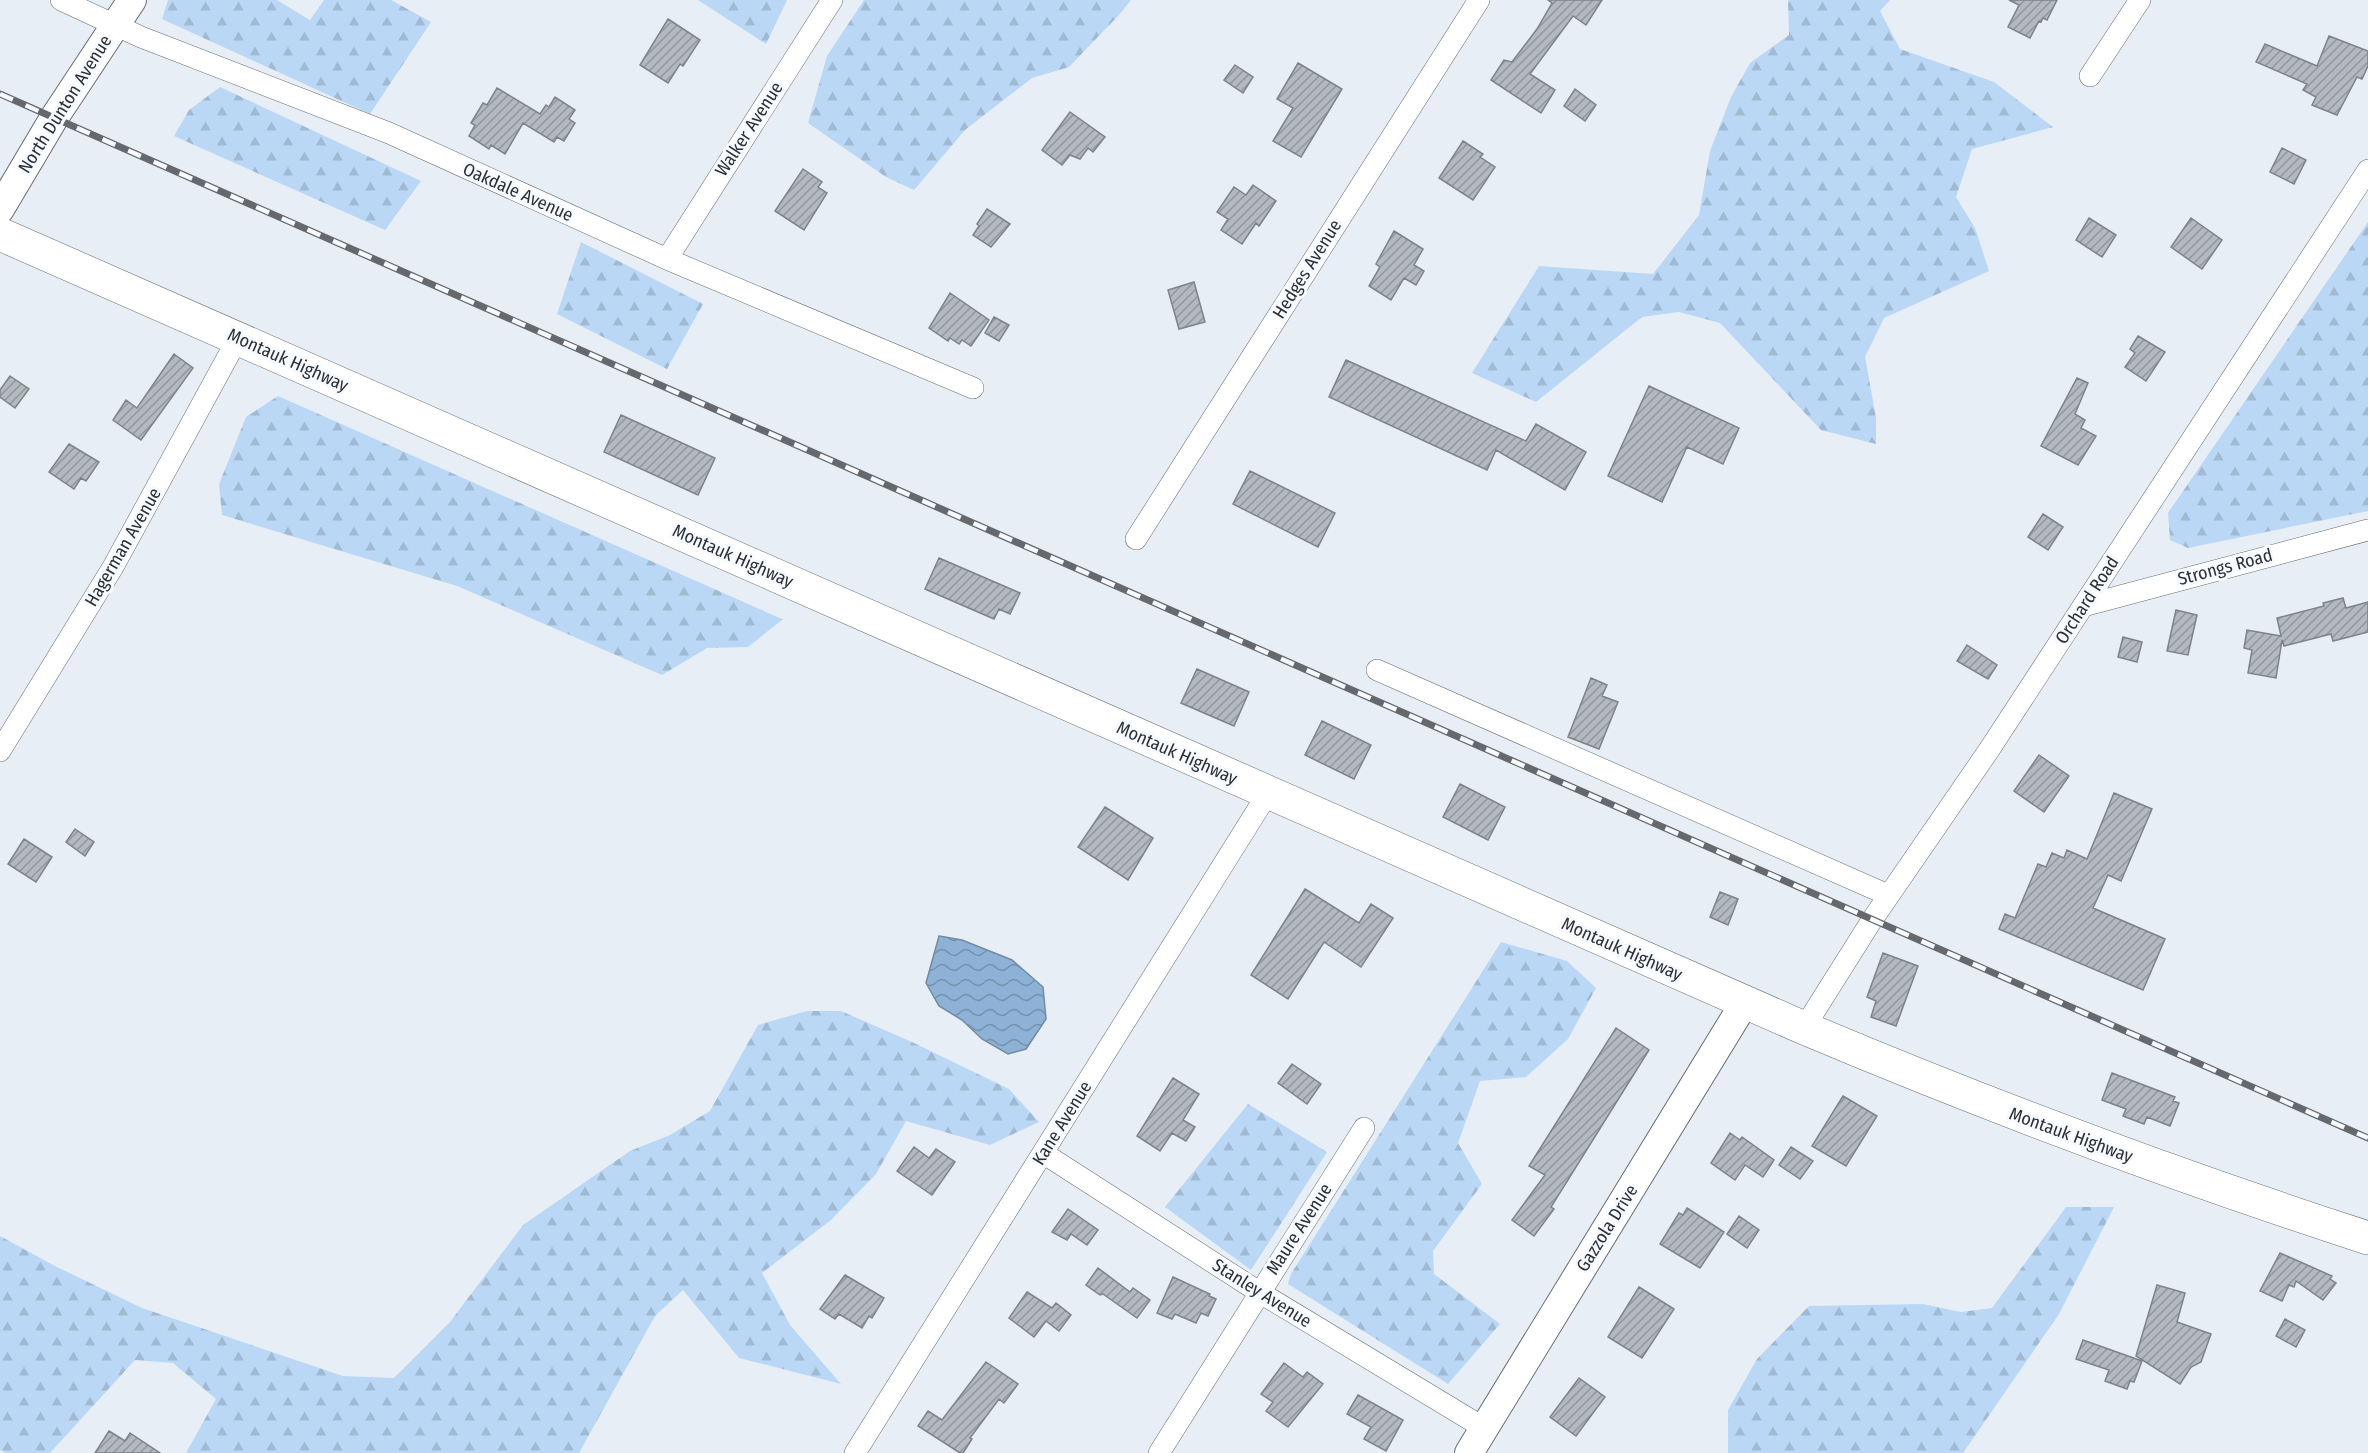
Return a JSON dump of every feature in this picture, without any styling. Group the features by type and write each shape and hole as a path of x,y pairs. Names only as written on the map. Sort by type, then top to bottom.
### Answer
{"main road":[{"name":"Montauk Highway","path":"0,234 1804,1028 2048,1127 2196,1181 2368,1238"}],"street":[{"name":"Oakdale Avenue","path":"61,0 115,26 389,133 667,259 973,388"},
{"name":"North Dunton Avenue","path":"0,209 54,118 132,0"},
{"name":"Walker Avenue","path":"667,259 832,0"},
{"name":"Hedges Avenue","path":"1136,539 1479,0"},
{"path":"2090,76 2140,0"},
{"name":"Orchard Road","path":"1804,1028 1888,895 1989,750 2368,170"},
{"name":"Hagerman Avenue","path":"0,751 113,567 238,338"},
{"name":"Strongs Road","path":"2083,606 2368,530"},
{"path":"1377,670 1888,895"},
{"name":"Kane Avenue","path":"855,1453 1268,793"},
{"name":"Gazzola Drive","path":"1469,1453 1745,1002"},
{"name":"Maure Avenue","path":"1159,1453 1364,1128"},
{"name":"Stanley Avenue","path":"1043,1154 1259,1292 1484,1428"}],"green space":[{"path":"168,0 277,0 310,20 324,0 391,0 431,22 370,114 162,19"},
{"path":"698,0 787,0 766,44"},
{"path":"864,0 1131,0 1069,67 1032,78 965,130 914,190 886,177 808,123 827,56"},
{"path":"1788,0 1890,0 1880,11 1900,49 1994,82 2053,127 1972,149 1956,197 1975,228 1989,271 1884,318 1865,357 1876,418 1876,444 1821,430 1720,323 1679,312 1642,317 1536,402 1472,373 1539,266 1653,274 1699,215 1710,151 1731,97 1750,63 1789,35"},
{"path":"220,87 421,181 385,230 174,136 189,110"},
{"path":"2368,222 2368,511 2188,548 2170,540 2168,513"},
{"path":"581,242 703,304 667,369 557,314"},
{"path":"278,396 783,619 748,647 707,648 662,675 457,586 222,515 219,484 246,417"},
{"path":"1501,942 1567,961 1596,988 1568,1039 1526,1077 1480,1081 1458,1143 1482,1184 1433,1251 1434,1274 1500,1324 1448,1384 1288,1284 1291,1274"},
{"path":"807,1011 841,1011 914,1043 1009,1089 1039,1122 990,1145 906,1121 876,1174 831,1220 762,1273 790,1325 841,1384 739,1358 683,1290 655,1316 579,1453 186,1453 216,1399 173,1363 135,1360 50,1453 6,1453 0,1450 0,1236 55,1266 142,1308 343,1376 394,1378 450,1322 523,1225 630,1151 670,1135 710,1111 758,1025"},
{"path":"1248,1104 1327,1152 1251,1270 1165,1207"},
{"path":"2066,1207 2114,1207 2059,1314 1963,1453 1728,1453 1728,1410 1757,1359 1809,1306 1923,1304 1961,1312 1992,1308"}],"water":[{"path":"939,936 962,940 1012,960 1043,987 1046,1019 1026,1049 1008,1054 982,1039 962,1020 939,1006 926,983"}],"building":[{"path":"1548,0 1602,0 1586,25 1573,16 1530,74 1555,90 1541,113 1491,80 1504,60 1512,62 1537,29 1552,3"},
{"path":"2009,0 2057,0 2047,20 2043,18 2041,22 2039,21 2030,38 2008,27 2019,5"},
{"path":"668,19 700,40 683,66 680,64 668,83 640,65"},
{"path":"2329,36 2368,51 2368,66 2362,79 2357,77 2337,115 2312,105 2316,97 2303,90 2307,84 2256,62 2265,44 2317,66"},
{"path":"1298,63 1342,89 1301,157 1273,141 1293,108 1277,99"},
{"path":"1235,65 1253,77 1243,93 1224,80"},
{"path":"497,88 540,114 546,105 549,107 555,97 575,110 569,119 575,123 564,141 557,137 554,142 523,123 505,154 491,145 489,149 469,136 475,125 471,123 483,103 487,105"},
{"path":"1575,89 1596,105 1585,121 1564,106"},
{"path":"1070,112 1105,137 1093,152 1088,148 1080,159 1070,155 1062,165 1042,150"},
{"path":"1463,141 1483,154 1480,157 1495,167 1473,200 1439,178"},
{"path":"2282,148 2306,160 2294,184 2270,172"},
{"path":"803,169 822,182 818,187 827,193 804,230 775,211"},
{"path":"1253,185 1276,201 1259,226 1256,223 1242,244 1221,230 1228,219 1217,212 1234,187 1246,195"},
{"path":"987,209 1010,224 991,247 973,235"},
{"path":"2089,218 2116,235 2102,257 2076,240"},
{"path":"2191,218 2222,240 2202,269 2171,247"},
{"path":"1394,231 1423,249 1414,265 1424,271 1416,285 1404,278 1391,300 1369,286 1380,267 1376,264"},
{"path":"1194,282 1205,322 1179,329 1168,290"},
{"path":"950,293 989,320 971,346 962,340 959,344 950,338 948,341 929,328"},
{"path":"994,317 1009,325 999,341 985,333"},
{"path":"2138,336 2165,352 2146,381 2125,367 2135,353 2130,349"},
{"path":"174,354 193,368 141,440 113,420 126,400 137,408"},
{"path":"1346,360 1526,441 1536,424 1586,452 1565,490 1496,450 1487,470 1329,397"},
{"path":"10,376 29,389 15,408 0,397 0,390"},
{"path":"2077,378 2088,383 2075,414 2085,420 2081,428 2096,436 2078,465 2041,446"},
{"path":"1649,386 1739,428 1723,464 1687,447 1662,502 1608,476"},
{"path":"621,415 715,458 698,495 604,452"},
{"path":"69,444 99,462 86,481 81,478 74,489 49,472"},
{"path":"1250,471 1335,513 1318,547 1233,504"},
{"path":"2043,514 2063,527 2048,550 2028,537"},
{"path":"939,558 1020,593 1010,614 999,609 994,619 925,589"},
{"path":"2343,598 2346,608 2368,602 2368,632 2333,641 2331,634 2284,646 2282,640 2276,678 2248,673 2252,650 2244,648 2247,630 2281,636 2277,618 2324,606 2323,603"},
{"path":"2176,610 2197,615 2188,655 2167,651"},
{"path":"2123,637 2142,642 2137,662 2118,657"},
{"path":"1967,645 1997,665 1988,679 1957,661"},
{"path":"1197,669 1249,692 1234,726 1181,703"},
{"path":"1591,678 1607,685 1602,696 1618,702 1599,749 1568,737"},
{"path":"1322,721 1371,745 1354,779 1305,755"},
{"path":"2039,755 2069,776 2044,812 2014,791"},
{"path":"1460,784 1505,807 1488,840 1443,817"},
{"path":"2114,793 2152,809 2121,881 2108,875 2093,908 2165,939 2143,990 1999,929 2005,914 2015,918 2038,864 2046,867 2052,853 2064,858 2067,850 2087,859"},
{"path":"1105,807 1153,838 1128,880 1078,847"},
{"path":"75,829 94,842 85,856 66,842"},
{"path":"24,839 52,857 36,882 8,864"},
{"path":"1305,889 1359,923 1371,904 1393,918 1361,967 1324,942 1288,999 1251,975"},
{"path":"1720,892 1738,899 1728,925 1710,917"},
{"path":"1883,953 1918,966 1896,1026 1871,1017 1876,1001 1867,997"},
{"path":"1616,1028 1649,1050 1551,1207 1554,1209 1534,1236 1512,1220 1545,1175 1529,1166"},
{"path":"1292,1064 1321,1084 1307,1104 1278,1083"},
{"path":"2112,1073 2175,1097 2173,1101 2179,1103 2170,1126 2147,1117 2144,1124 2123,1116 2126,1109 2102,1100"},
{"path":"1173,1078 1199,1094 1183,1120 1195,1127 1186,1141 1172,1133 1160,1151 1137,1136"},
{"path":"1843,1096 1877,1116 1846,1166 1812,1146"},
{"path":"1730,1133 1740,1140 1742,1137 1774,1160 1763,1177 1745,1165 1735,1180 1711,1163"},
{"path":"914,1147 929,1158 936,1149 955,1162 932,1195 897,1171"},
{"path":"1791,1147 1813,1161 1800,1179 1779,1165"},
{"path":"1687,1208 1724,1232 1700,1268 1660,1244 1679,1213 1683,1215"},
{"path":"1068,1209 1098,1230 1087,1245 1071,1234 1067,1240 1052,1232"},
{"path":"1739,1216 1759,1230 1747,1248 1727,1234"},
{"path":"2280,1253 2332,1276 2330,1279 2336,1283 2323,1300 2296,1281 2294,1287 2289,1285 2282,1301 2260,1291"},
{"path":"1098,1268 1130,1292 1133,1288 1150,1300 1137,1318 1086,1285"},
{"path":"845,1275 884,1298 872,1318 869,1316 862,1328 839,1314 835,1319 820,1309"},
{"path":"1173,1277 1216,1299 1208,1316 1201,1313 1196,1323 1175,1314 1172,1319 1157,1313"},
{"path":"2157,1285 2185,1293 2177,1322 2211,1334 2201,1362 2191,1367 2180,1384 2136,1356"},
{"path":"1639,1287 1674,1309 1642,1358 1608,1337"},
{"path":"1027,1292 1052,1308 1056,1303 1071,1315 1059,1331 1046,1321 1034,1337 1009,1318"},
{"path":"2285,1319 2305,1330 2296,1347 2276,1336"},
{"path":"2083,1340 2142,1361 2134,1382 2130,1381 2127,1389 2105,1381 2109,1370 2076,1359"},
{"path":"986,1362 1018,1384 1004,1403 999,1399 970,1438 972,1439 963,1453 960,1453 918,1426 928,1411 942,1420"},
{"path":"1284,1363 1303,1377 1307,1372 1323,1384 1288,1427 1266,1411 1273,1402 1261,1394"},
{"path":"1579,1378 1605,1397 1576,1436 1550,1417"},
{"path":"1358,1395 1403,1420 1386,1451 1364,1439 1371,1427 1347,1414"},
{"path":"109,1431 125,1441 130,1433 160,1453 95,1453"}],"railway":[{"path":"0,94 2368,1138"}]}
